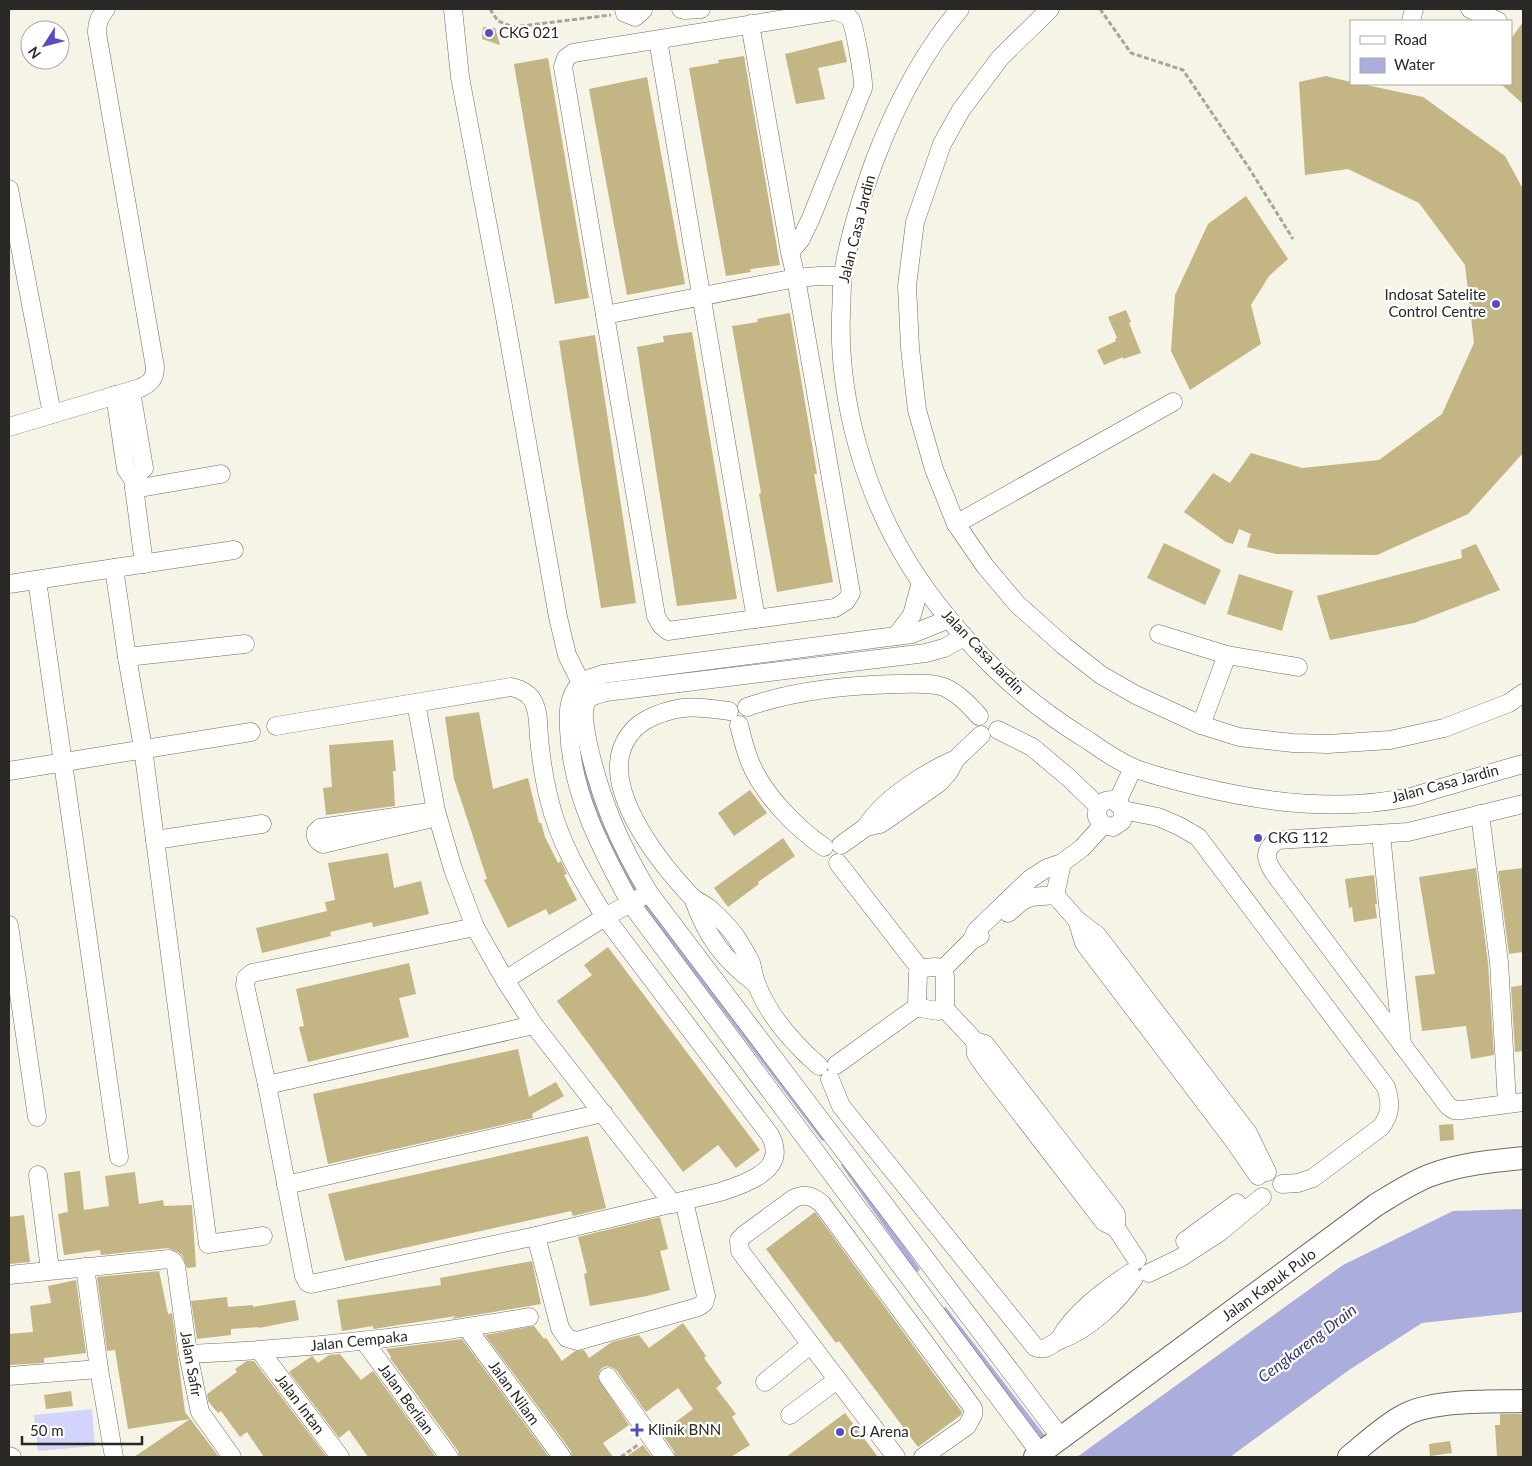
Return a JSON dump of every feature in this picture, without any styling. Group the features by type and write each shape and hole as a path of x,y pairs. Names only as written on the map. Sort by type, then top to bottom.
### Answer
{"main road":[{"name":"Jalan Kapuk Pulo","path":"1038,1455 1376,1205 1430,1175 1455,1167 1523,1158"},
{"path":"1349,1457 1402,1416 1432,1405 1523,1401"}],"street":[{"path":"453,9 460,77 504,306 558,617 566,655 585,690 584,716 594,770 605,806 622,847 649,893 1061,1438"},
{"path":"624,11 634,17 646,9"},
{"path":"681,9 701,9"},
{"name":"Jalan Casa Jardin","path":"960,9 943,29 917,71 886,132 864,190 843,276 842,371 849,411 862,459 876,499 892,532 921,582 964,637 1005,679 1038,707 1107,754 1133,768 1169,779 1262,800 1314,805 1362,803 1410,797 1523,764"},
{"path":"1050,9 1000,58 961,110 942,144 915,222 907,286 910,348 917,410 934,469 956,524 985,566 1017,604 1064,646 1101,675 1136,695 1200,725 1239,737 1293,743 1328,744 1390,740 1444,728 1509,702 1523,693"},
{"path":"1470,9 1496,20"},
{"path":"9,427 148,385 155,375 97,33 97,24 101,11"},
{"path":"750,24 790,252 796,278 850,593 846,601 835,608 668,631 661,625 656,616 563,67 566,58 573,53 750,24 834,11 844,13 851,20 864,78 863,88 825,185 800,239 790,252"},
{"path":"658,40 700,298 756,619"},
{"path":"9,189 52,414"},
{"path":"605,315 796,278 843,276"},
{"path":"123,393 126,469 133,484 144,564"},
{"path":"956,524 1173,402"},
{"path":"133,484 221,474"},
{"path":"9,584 234,550"},
{"path":"114,568 143,748 208,1244 263,1236"},
{"path":"37,580 119,1157"},
{"path":"896,636 912,615 921,582"},
{"path":"949,619 925,630 896,636 603,674 585,690 572,696 568,708 570,744 576,776 587,813 602,848 631,904 918,1288 1038,1455"},
{"path":"1159,634 1227,655 1298,668"},
{"path":"585,690 606,692 926,652 944,648 964,637"},
{"path":"127,658 245,644"},
{"path":"1200,725 1227,655"},
{"path":"832,846 807,836 795,825 762,783 751,764 734,718 735,704 744,704 747,707 792,694 833,688 877,684 934,684 946,688 957,695 979,716"},
{"path":"276,726 511,687 527,693 533,701 536,712 544,779 555,819 573,863 605,917 770,1135 774,1146 771,1164 763,1172 754,1178 720,1192 536,1236 311,1284 304,1276 267,1085 245,985 249,975 252,972 476,926"},
{"path":"416,703 436,814 453,869 476,926 505,980 534,1025 603,1114 679,1202 706,1296 704,1302 698,1307 577,1340 567,1338 560,1328 536,1236"},
{"path":"734,718 696,707 682,707 648,719 635,727 622,747 619,759 623,787 638,827 662,864 693,898 709,909 735,936 751,964 756,984 767,1006 781,1027 804,1052 828,1070 841,1106 1030,1342 1039,1349 1044,1349 1080,1330 1107,1309 1127,1288 1139,1269 1188,1253 1220,1232 1261,1183"},
{"path":"982,714 992,714 998,721 998,730 992,736 981,736 976,729 975,724 979,716 982,714"},
{"path":"998,730 1032,747 1069,778 1098,806"},
{"path":"9,771 250,732"},
{"path":"921,970 838,863 828,863 822,851 866,827 884,805 929,771 956,760 981,736"},
{"path":"1098,806 1097,817 1103,825 1113,827 1122,821 1120,806 1133,768"},
{"path":"1054,895 1077,920 1084,943 1234,1141 1269,1199 1276,1196 1282,1184 1298,1183 1313,1178 1380,1127 1387,1119 1390,1110 1390,1099 1386,1087 1198,837 1158,817 1120,806 1107,800 1098,806"},
{"path":"1480,814 1515,1102 1454,1110 1448,1106 1274,873 1268,863 1266,854 1270,845 1277,840 1408,832 1480,814 1523,804"},
{"path":"436,814 323,844 318,842 315,837 316,832 320,828 436,814"},
{"path":"155,840 262,824"},
{"path":"943,969 972,940 976,931 1022,886 1039,873 1062,863 1082,848 1103,825"},
{"path":"1381,834 1402,1045"},
{"path":"1054,895 1062,863"},
{"path":"505,980 605,917 649,893"},
{"path":"972,940 981,936 1022,901 1031,897 1054,895"},
{"path":"9,925 37,1117"},
{"path":"918,1006 917,976 921,970 936,966 943,969"},
{"path":"918,1006 938,1011 944,1008 946,1000 943,969"},
{"path":"828,1070 918,1006"},
{"path":"944,1008 975,1041 976,1054 984,1066 1104,1222 1116,1228 1139,1269"},
{"path":"267,1085 534,1025"},
{"path":"286,1185 603,1114"},
{"path":"38,1175 50,1270"},
{"path":"896,1457 742,1256 738,1246 739,1240 744,1235 793,1199 800,1196 808,1195 816,1198 822,1204 973,1408 973,1416 967,1426 923,1457"},
{"name":"Jalan Safir","path":"85,1267 169,1259 174,1261 188,1354 200,1412 232,1457"},
{"path":"9,1275 85,1267 99,1369 114,1457"},
{"path":"898,1305 938,1274"},
{"name":"Jalan Cempaka","path":"188,1354 364,1341 467,1328 529,1317"},
{"name":"Jalan Nilam","path":"467,1328 562,1457"},
{"name":"Jalan Berlian","path":"364,1341 449,1457"},
{"path":"765,1382 810,1345"},
{"name":"Jalan Intan","path":"260,1350 340,1457"},
{"path":"9,1376 99,1369"},
{"path":"608,1377 665,1457"},
{"path":"790,1415 837,1380"}],"path":[{"path":"490,9 498,20 513,27 624,11"},
{"path":"1100,9 1130,54 1184,70 1249,168 1293,239"}],"shaded area":[{"path":"92,1409 95,1446 38,1451 34,1415"}],"water":[{"name":"Cengkareng Drain","path":"1523,1209 1523,1312 1422,1323 1349,1370 1230,1457 1077,1457 1343,1265 1453,1211"}],"building":[{"path":"1523,22 1523,104 1502,85 1512,85 1512,38"},
{"name":"CKG 021","path":"483,27 495,28 500,45 482,39"},
{"path":"842,40 847,62 818,68 825,99 796,104 785,54"},
{"path":"744,56 780,265 750,269 751,272 726,276 689,68 719,63 718,60"},
{"path":"548,58 589,298 555,304 514,64"},
{"name":"Indosat Satelite Control Centre","path":"1326,76 1350,82 1350,85 1366,85 1423,97 1505,156 1523,189 1523,453 1468,514 1377,555 1276,554 1247,547 1251,534 1239,529 1233,544 1226,542 1184,512 1213,473 1230,483 1251,453 1302,468 1379,460 1442,414 1474,343 1465,265 1419,203 1348,169 1305,175 1299,82"},
{"path":"647,77 685,284 627,295 589,89"},
{"path":"1246,196 1288,259 1269,276 1251,305 1261,344 1190,390 1171,351 1175,295 1208,224"},
{"path":"1126,310 1141,353 1123,359 1123,357 1104,365 1097,350 1116,341 1115,339 1117,338 1108,317"},
{"path":"790,313 817,474 814,474 833,582 777,592 732,326 758,322 757,319"},
{"path":"692,332 737,599 677,606 637,347 664,342 663,336"},
{"path":"595,335 636,603 601,608 559,341"},
{"path":"1164,543 1221,570 1205,605 1147,578"},
{"path":"1476,544 1500,590 1414,623 1330,640 1317,596 1462,558 1461,550"},
{"path":"1239,574 1293,591 1282,631 1227,614"},
{"path":"479,712 493,789 528,778 539,823 541,823 545,837 558,863 561,861 567,874 564,875 577,900 549,915 546,909 508,928 484,880 487,879 454,779 445,717"},
{"path":"393,740 396,771 393,771 395,806 326,815 323,788 332,787 329,745"},
{"path":"750,790 767,813 734,836 718,813"},
{"path":"783,838 795,856 758,882 759,884 728,907 714,888"},
{"path":"388,853 394,888 421,881 429,914 373,927 372,922 330,932 331,936 262,953 256,928 327,911 325,902 335,900 328,863"},
{"path":"1476,868 1488,963 1494,1055 1471,1059 1466,1026 1422,1031 1415,976 1435,974 1419,877"},
{"path":"1523,868 1523,952 1509,954 1498,871"},
{"path":"1374,875 1377,918 1354,922 1352,907 1349,908 1345,879"},
{"path":"608,947 760,1150 736,1168 718,1145 683,1172 557,1001 592,975 584,965"},
{"path":"409,963 416,994 399,998 409,1037 308,1062 299,1027 304,1026 296,989"},
{"path":"1523,985 1523,1051 1515,1052 1511,987"},
{"path":"518,1049 529,1097 556,1082 564,1096 532,1114 533,1118 328,1164 313,1094"},
{"path":"1453,1124 1454,1140 1440,1141 1439,1125"},
{"path":"588,1136 606,1208 573,1216 571,1211 345,1261 328,1194"},
{"path":"80,1171 84,1210 109,1206 105,1176 135,1172 139,1204 163,1200 164,1206 192,1205 196,1267 187,1268 182,1255 168,1248 101,1255 100,1250 64,1255 58,1214 68,1212 64,1173"},
{"path":"815,1212 962,1412 961,1415 918,1447 839,1341 836,1343 766,1249"},
{"path":"24,1215 30,1262 9,1264 9,1217"},
{"path":"660,1217 668,1249 660,1251 670,1290 590,1306 584,1274 587,1273 578,1237"},
{"path":"532,1261 541,1304 451,1319 456,1316 373,1329 373,1326 342,1331 337,1300 441,1285 440,1278"},
{"path":"159,1271 168,1314 172,1313 185,1412 219,1457 134,1457 190,1419 128,1429 115,1350 107,1351 97,1277"},
{"path":"76,1280 86,1353 44,1358 44,1363 9,1365 9,1334 33,1332 30,1306 51,1303 48,1286"},
{"path":"227,1297 228,1307 253,1305 253,1307 295,1300 299,1320 259,1328 231,1329 231,1335 197,1339 191,1301"},
{"path":"683,1323 722,1383 716,1388 736,1414 732,1417 750,1445 731,1457 675,1457 674,1451 661,1433 693,1409 678,1388 646,1412 617,1371 607,1366 599,1372 598,1378 629,1425 603,1443 613,1457 572,1457 571,1451 485,1335 534,1326 544,1339 546,1338 562,1361 575,1351 584,1350 589,1358 612,1342 639,1335 649,1348"},
{"path":"462,1339 549,1457 459,1457 458,1451 390,1358 386,1349"},
{"path":"340,1354 361,1380 373,1371 436,1457 368,1457 349,1430 339,1438 289,1372 312,1356 318,1363 329,1355"},
{"path":"247,1361 254,1361 327,1457 264,1457 247,1432 240,1437 221,1411 218,1413 208,1401 207,1394 237,1372 235,1369"},
{"path":"71,1391 73,1406 46,1409 44,1395"},
{"name":"CJ Arena","path":"845,1413 878,1457 786,1457"},
{"path":"1500,1414 1523,1414 1523,1457 1497,1457 1495,1425 1500,1425"},
{"path":"1450,1441 1452,1453 1430,1456 1429,1444"},
{"path":"643,1445 652,1457 626,1457"}],"waterway":[{"path":"578,742 599,821 636,893"},
{"path":"646,906 823,1138"},
{"path":"844,1165 917,1269"},
{"path":"945,1310 1042,1436"}],"place":[{"name":"CKG 021","path":"489,33"},
{"name":"Indosat Satelite Control Centre","path":"1496,304"},
{"name":"CKG 112","path":"1258,838"},
{"name":"Klinik BNN","path":"637,1430"},
{"name":"CJ Arena","path":"840,1432"}]}
